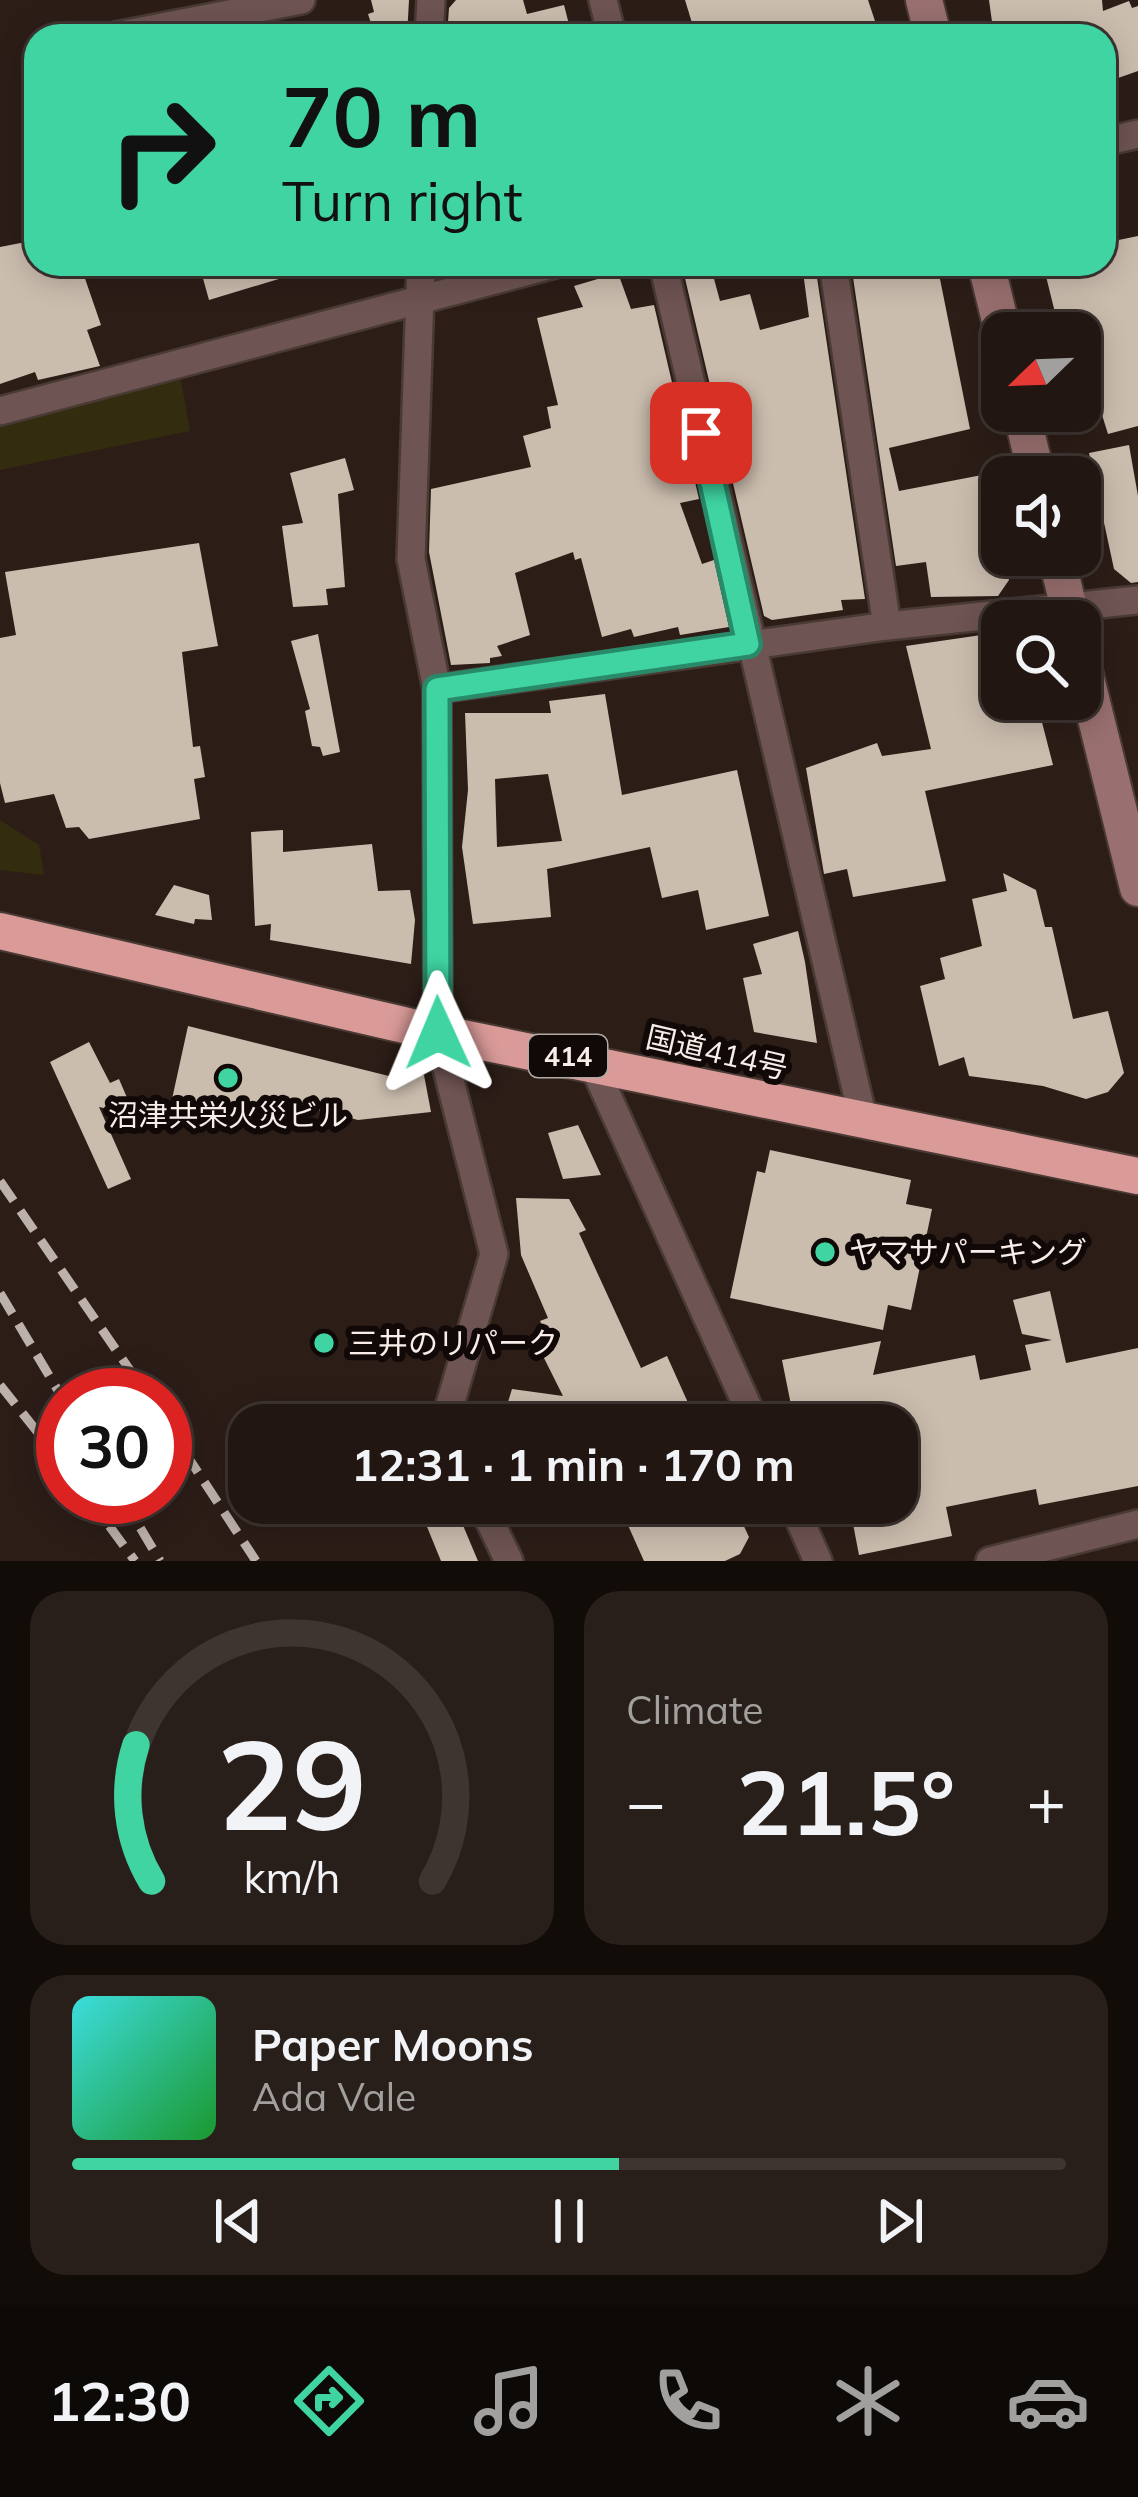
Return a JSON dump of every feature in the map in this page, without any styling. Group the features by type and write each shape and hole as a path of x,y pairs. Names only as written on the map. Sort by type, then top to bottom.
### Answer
{"highway":[{"name":"国道414号","path":"0,931 438,1033 591,1060 864,1123 1138,1176"}],"street":[{"path":"178,24 301,0"},
{"path":"420,276 411,559 437,689 438,1033 494,1254 450,1404"},
{"path":"0,411 506,276"},
{"path":"666,276 748,644 864,1123"},
{"path":"835,276 887,626"},
{"path":"989,276 998,312"},
{"path":"1101,608 1138,600"},
{"path":"437,689 887,626 981,620"},
{"path":"1096,720 1138,888"},
{"path":"591,1060 747,1404"},
{"path":"491,1524 509,1561"},
{"path":"801,1524 818,1561"},
{"path":"990,1561 1138,1524"}],"shaded area":[{"path":"181,380 190,431 0,470 0,418"},
{"path":"0,820 39,845 44,875 0,870"}],"building":[{"path":"371,0 409,0 408,24 371,24 368,14 374,12"},
{"path":"456,0 523,0 527,14 564,5 569,24 448,24 449,8"},
{"path":"685,0 868,0 876,24 692,24"},
{"path":"989,0 1102,0 1103,11 1129,1 1132,8 1138,6 1138,71 1116,79 1116,24 992,24"},
{"path":"1138,236 1138,426 1108,434 1101,412 1101,312 1055,312 1046,276 1116,276 1116,241"},
{"path":"24,242 24,276 84,276 101,325 87,330 100,366 38,380 35,372 0,384 0,247"},
{"path":"202,276 288,276 209,300"},
{"path":"619,276 631,309 654,305 699,499 680,503 702,564 714,560 729,627 680,635 678,627 634,637 631,629 602,637 581,558 575,560 573,552 515,573 530,635 497,646 502,656 490,658 490,663 451,665 429,552 431,489 531,467 523,436 551,428 547,407 558,405 537,318 583,307 574,286"},
{"path":"684,276 713,276 720,301 750,294 760,330 809,317 804,276 817,276 865,599 841,600 843,610 772,620 764,616"},
{"path":"853,276 939,276 970,429 889,448 899,491 981,475 981,576 1008,576 1009,580 998,596 931,597 926,562 896,566"},
{"path":"1129,445 1138,496 1138,582 1131,583 1114,569 1101,509 1101,456 1089,453"},
{"path":"345,458 354,490 338,494 345,587 326,589 328,605 293,607 282,526 303,523 290,473"},
{"path":"199,543 218,646 182,652 193,747 200,746 205,777 194,779 200,819 89,839 79,827 66,828 54,794 5,803 0,783 0,638 16,635 5,572"},
{"path":"318,634 340,752 323,756 320,747 312,746 305,711 310,709 291,641"},
{"path":"981,635 981,720 1041,720 1053,765 925,791 946,881 853,897 847,869 824,874 806,768 877,743 882,756 931,749 906,646"},
{"path":"605,694 622,795 737,770 769,916 706,930 698,890 662,898 650,847 547,869 551,917 473,924 462,847 468,790 465,713 551,713 549,701","holes":["548,774 562,841 497,847 495,779"]},
{"path":"283,830 283,852 372,844 378,891 410,890 415,920 411,964 270,940 271,924 255,926 251,832"},
{"path":"1003,873 1036,890 1045,927 1052,927 1073,1019 1108,1011 1124,1073 1108,1092 1086,1099 1043,1086 969,1076 964,1057 939,1066 920,986 945,979 940,958 982,946 972,899 1007,891"},
{"path":"174,885 209,895 212,920 195,919 194,924 155,915"},
{"path":"798,931 817,1043 754,1032 743,978 762,974 753,944"},
{"path":"188,1026 401,1079 402,1073 424,1075 431,1112 358,1120 295,1104 293,1112 272,1107 270,1119 223,1108 217,1133 167,1122"},
{"path":"89,1042 110,1083 119,1079 134,1114 99,1107 131,1179 108,1189 50,1062"},
{"path":"578,1125 601,1175 563,1179 548,1133"},
{"path":"770,1150 911,1180 906,1204 932,1209 911,1310 888,1305 883,1330 730,1298 757,1171 765,1173"},
{"path":"516,1198 569,1199 586,1230 579,1233 641,1368 667,1356 689,1404 507,1404 512,1389 563,1396 543,1356 554,1350 540,1321 548,1318 521,1255"},
{"path":"1050,1291 1066,1363 1138,1348 1138,1486 1039,1505 1036,1489 946,1507 952,1536 859,1555 853,1524 918,1524 918,1404 791,1404 782,1360 881,1341 873,1375 975,1355 980,1380 1031,1370 1025,1345 1052,1340 1022,1334 1013,1300"},
{"path":"426,1524 462,1524 478,1561 441,1561"},
{"path":"627,1524 743,1524 749,1537 740,1554 725,1561 644,1561"}],"railway":[{"path":"0,1181 128,1368"},
{"path":"0,1293 45,1368"},
{"path":"0,1385 36,1430"},
{"path":"192,1463 256,1561"},
{"path":"108,1524 135,1561"},
{"path":"138,1524 160,1561"}],"place":[{"name":"沼津共栄火災ビル","path":"228,1078"},
{"name":"ヤマサパーキング","path":"825,1252"},
{"name":"三井のリパーク","path":"324,1343"}],"route":[{"path":"438,1033 437,689 748,644 701,433"}]}
